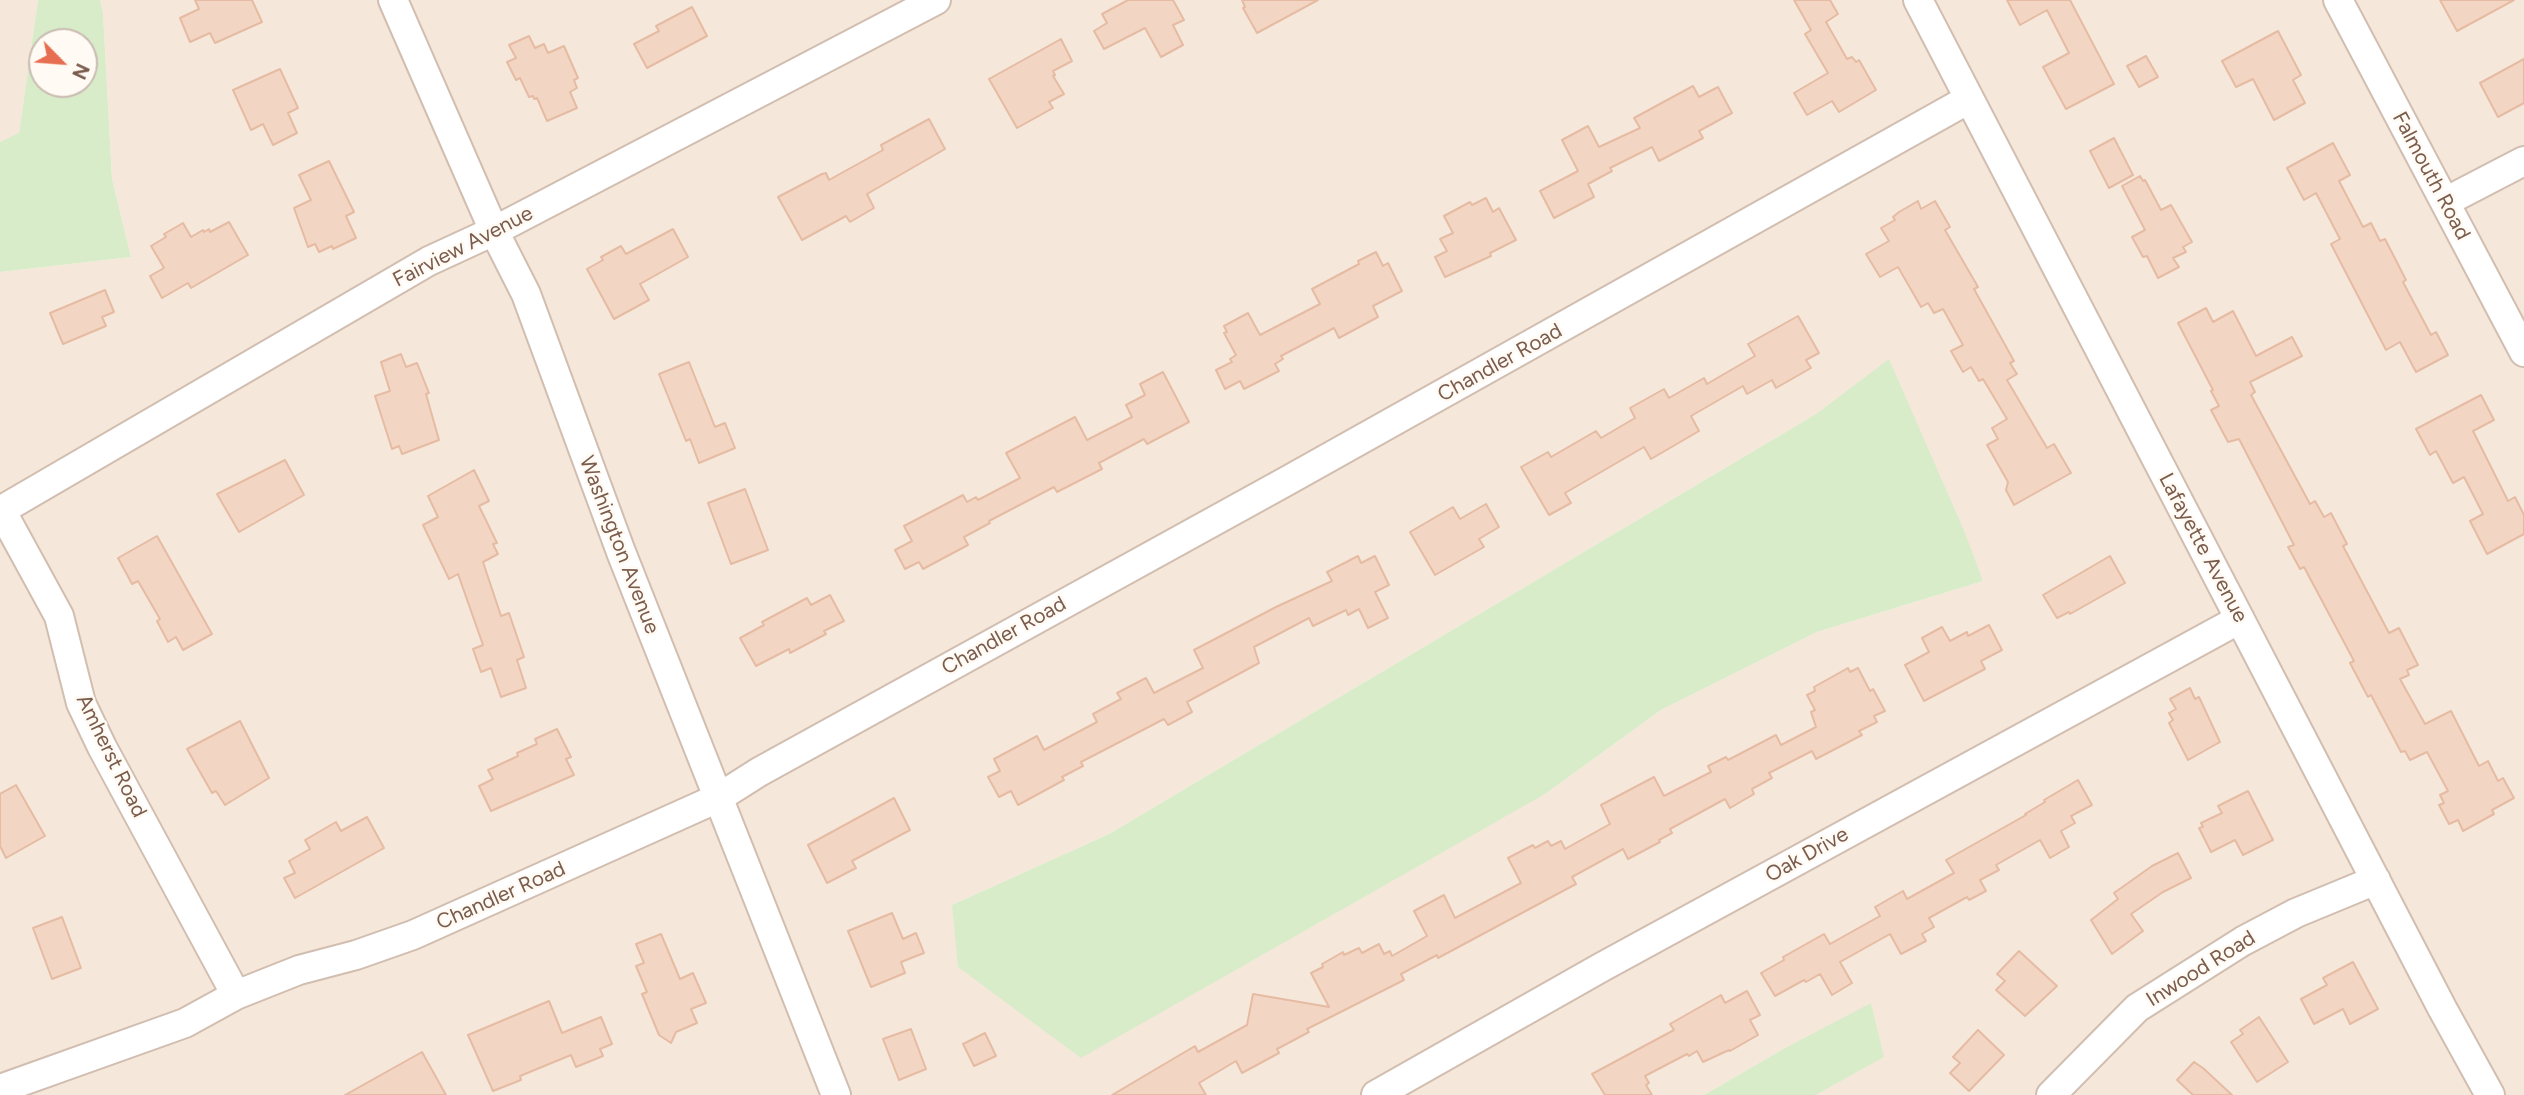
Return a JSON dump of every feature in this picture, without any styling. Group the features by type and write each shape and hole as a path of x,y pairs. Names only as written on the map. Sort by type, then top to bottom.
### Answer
{"street":[{"name":"Washington Avenue","path":"393,0 494,231 526,294 621,552 836,1095"},
{"name":"Fairview Avenue","path":"1,510 429,261 494,231 936,0"},
{"name":"Lafayette Avenue","path":"1918,0 2442,1008 2490,1095"},
{"name":"Falmouth Road","path":"2338,0 2524,352"},
{"name":"Chandler Road","path":"0,1089 185,1023 236,995 299,971 413,935 718,798 795,752 1285,482 1969,99"},
{"path":"2445,202 2524,161"},
{"name":"Amherst Road","path":"1,510 59,615 81,703 102,747 236,995"},
{"name":"Oak Drive","path":"1376,1095 1602,967 2240,619"},
{"name":"Inwood Road","path":"2051,1095 2137,1008 2243,941 2296,913 2376,880"}],"shaded area":[{"path":"0,0 38,0 34,28 28,28 28,71 19,134 0,142"},
{"path":"100,0 2524,0 2524,1095 1816,1095 1883,1057 1871,1004 1785,1048 1704,1095 0,1095 0,272 131,257 112,179 103,13","holes":["1889,360 1983,581 1817,632 1661,710 1545,794 952,905 1109,834 1816,414"]}],"green space":[{"path":"38,0 100,0 103,13 112,179 131,257 0,272 0,142 19,133 28,70 28,98 98,98 98,28 34,28"},
{"path":"1889,359 1965,533 1983,581 1817,632 1661,710 1545,794 1081,1058 958,967 952,905 1109,834 1816,414"},
{"path":"1871,1003 1884,1057 1816,1095 1704,1095 1785,1048"}],"building":[{"path":"195,0 252,0 262,22 215,43 210,33 190,42 180,18 199,9"},
{"path":"1128,0 1173,0 1184,20 1173,25 1183,45 1161,57 1145,28 1104,49 1094,31 1107,23 1102,14"},
{"path":"1242,0 1318,0 1257,33 1243,8 1245,7"},
{"path":"1794,0 1830,0 1838,14 1826,22 1847,59 1852,57 1856,62 1859,60 1876,90 1839,112 1832,101 1807,115 1794,93 1828,73 1805,34 1811,30"},
{"path":"2007,0 2070,0 2114,84 2066,109 2043,67 2069,53 2047,10 2020,25"},
{"path":"2440,0 2514,0 2457,31"},
{"path":"692,7 707,36 647,68 634,44 659,31 656,26"},
{"path":"2278,31 2301,75 2293,80 2305,103 2274,120 2253,79 2236,87 2222,61"},
{"path":"529,36 535,48 544,44 548,53 564,46 578,78 574,80 577,88 570,92 577,108 547,121 537,98 529,97 520,78 516,80 507,62 516,58 509,45"},
{"path":"1061,39 1072,61 1053,71 1053,76 1064,94 1049,102 1053,108 1017,128 989,79"},
{"path":"2146,56 2158,77 2139,87 2127,66"},
{"path":"2524,59 2524,103 2498,117 2480,83"},
{"path":"280,69 298,108 288,113 297,133 273,145 263,124 251,130 233,90"},
{"path":"1693,86 1699,97 1718,87 1732,113 1699,131 1703,138 1659,161 1652,147 1610,168 1612,171 1588,184 1594,197 1554,218 1540,191 1578,171 1562,140 1588,126 1599,147 1640,128 1634,118"},
{"path":"929,119 945,149 867,194 874,208 850,222 846,216 802,240 778,197 822,174 826,173 829,180 883,150 881,145"},
{"path":"2114,138 2133,175 2109,188 2090,151"},
{"path":"2333,143 2350,175 2339,181 2363,227 2371,223 2380,241 2385,239 2406,280 2403,282 2431,335 2436,332 2448,355 2416,372 2400,342 2386,350 2331,244 2340,239 2316,193 2304,200 2287,168"},
{"path":"329,161 354,212 346,216 356,238 333,249 332,246 319,252 315,244 308,247 294,208 311,200 299,175"},
{"path":"2140,176 2145,180 2161,210 2171,205 2192,242 2183,247 2186,252 2173,258 2179,267 2158,278 2147,256 2143,257 2132,237 2145,230 2122,186"},
{"path":"1486,198 1493,212 1499,208 1516,240 1490,253 1491,256 1445,277 1435,257 1447,251 1440,239 1453,233 1444,216 1470,202 1472,205"},
{"path":"1918,201 1921,209 1935,201 1950,227 1945,230 1978,287 1974,289 2014,361 2010,363 2017,374 2007,380 2047,448 2054,444 2071,473 2014,505 2006,490 2008,482 1987,445 1998,439 1992,428 2007,419 1983,379 1979,381 1971,367 1963,372 1951,351 1963,345 1943,309 1934,313 1928,303 1921,307 1898,267 1880,277 1866,254 1889,241 1881,228 1895,220 1893,217 1899,212"},
{"path":"229,222 248,255 191,288 188,283 162,298 150,276 164,268 151,246 166,237 164,234 183,223 191,237 203,230 204,232 209,229 210,232"},
{"path":"673,229 688,257 640,284 649,300 614,319 587,269 621,246 626,254"},
{"path":"1376,252 1383,266 1388,263 1402,291 1373,306 1378,317 1339,338 1334,328 1281,356 1283,359 1275,364 1279,371 1244,389 1240,381 1225,389 1216,370 1232,362 1230,359 1236,355 1224,333 1227,332 1224,326 1248,313 1260,335 1320,304 1312,289"},
{"path":"105,290 114,312 102,317 106,326 63,344 50,313"},
{"path":"2206,308 2213,322 2233,311 2256,356 2292,337 2302,356 2250,382 2255,392 2251,395 2310,504 2315,501 2324,517 2331,513 2347,544 2343,546 2389,633 2399,628 2418,665 2407,670 2409,675 2400,679 2425,724 2451,711 2479,766 2488,761 2498,781 2503,778 2514,798 2492,810 2494,814 2463,831 2458,820 2449,824 2439,805 2444,803 2440,795 2448,791 2427,752 2410,760 2405,751 2401,752 2371,695 2368,697 2350,663 2354,661 2304,567 2300,569 2288,547 2294,545 2239,439 2228,442 2211,410 2219,406 2211,391 2213,390 2178,323"},
{"path":"1798,316 1819,353 1806,360 1811,368 1776,388 1772,380 1747,394 1743,386 1691,416 1699,431 1651,459 1644,447 1565,493 1571,503 1549,515 1521,467 1548,452 1551,457 1596,431 1601,438 1635,418 1630,408 1664,389 1669,398 1704,378 1707,384 1755,356 1748,344"},
{"path":"401,354 406,367 417,363 429,393 426,394 439,440 402,454 399,446 392,449 375,396 390,391 381,362"},
{"path":"689,362 715,427 725,423 735,448 699,463 690,439 686,441 659,374"},
{"path":"1163,372 1189,422 1147,444 1144,439 1099,463 1102,469 1057,492 1054,487 989,521 990,523 964,537 968,545 923,569 919,562 905,569 895,550 912,541 904,526 963,495 967,502 976,497 978,500 1020,478 1006,453 1075,417 1087,440 1132,417 1126,405 1145,395 1140,384"},
{"path":"2481,395 2494,420 2473,431 2508,501 2515,497 2524,515 2524,534 2487,554 2470,521 2483,514 2464,477 2453,483 2436,451 2430,455 2416,429"},
{"path":"285,460 304,495 239,532 217,494"},
{"path":"474,470 489,501 479,506 497,543 493,544 498,554 483,562 501,616 509,613 524,657 517,660 526,688 501,697 491,668 481,672 473,649 483,645 458,574 449,579 423,525 438,517 428,496"},
{"path":"745,489 768,550 731,564 708,503"},
{"path":"1486,504 1499,527 1479,539 1484,547 1435,575 1410,532 1453,507 1460,519"},
{"path":"157,536 212,634 183,650 176,637 168,642 157,621 160,619 138,581 132,584 118,558"},
{"path":"1358,556 1361,563 1375,556 1389,585 1375,592 1388,618 1368,628 1359,609 1348,615 1346,610 1313,626 1309,618 1254,647 1259,663 1187,702 1192,712 1168,725 1164,719 1081,762 1083,766 1062,777 1064,780 1018,805 1011,791 999,797 988,777 1000,771 994,759 1037,736 1044,750 1097,722 1093,714 1121,699 1117,693 1146,678 1154,693 1203,668 1194,650 1332,581 1327,572"},
{"path":"2110,556 2125,583 2070,614 2069,612 2057,618 2043,595"},
{"path":"830,595 844,621 790,653 789,649 756,666 740,638 764,625 762,622 807,598 811,605"},
{"path":"1989,625 2002,650 1981,661 1985,669 1924,701 1905,665 1929,652 1922,638 1942,627 1950,641 1967,632 1968,636"},
{"path":"1848,668 1850,672 1858,668 1885,711 1874,716 1877,722 1859,731 1862,735 1816,759 1812,751 1769,773 1772,778 1752,789 1754,794 1730,808 1725,799 1670,829 1672,833 1659,840 1660,842 1628,859 1623,849 1572,877 1576,884 1438,958 1437,955 1401,974 1404,980 1307,1029 1309,1032 1277,1049 1279,1053 1242,1073 1236,1061 1199,1083 1206,1095 1112,1095 1195,1046 1198,1052 1247,1025 1253,994 1329,1007 1311,973 1323,967 1322,964 1343,952 1344,955 1359,948 1362,953 1379,944 1384,954 1390,951 1392,956 1427,936 1414,911 1444,895 1455,918 1521,883 1508,858 1533,845 1535,848 1548,841 1551,846 1561,841 1565,849 1610,824 1601,805 1654,777 1664,796 1711,772 1708,766 1726,757 1728,760 1776,735 1781,745 1816,727 1811,712 1815,710 1807,695 1815,691 1814,687"},
{"path":"2190,688 2195,699 2199,697 2220,742 2188,760 2169,723 2173,720 2169,713 2176,709 2170,699"},
{"path":"240,721 269,778 225,805 216,791 212,793 187,749"},
{"path":"557,729 571,757 566,759 574,775 491,811 479,786 493,779 488,770 518,756 517,753 537,744 535,739"},
{"path":"2078,780 2092,805 2071,816 2075,823 2061,831 2069,847 2050,858 2040,840 1996,865 1999,870 1980,880 1986,891 1969,900 1967,897 1929,918 1934,927 1922,934 1926,941 1901,954 1890,934 1840,962 1852,983 1832,995 1820,974 1775,996 1761,973 1784,960 1783,957 1824,934 1830,944 1880,916 1875,907 1903,891 1907,899 1954,873 1946,860 2026,815 2045,802 2044,800"},
{"path":"16,785 45,836 6,858 0,846 0,794"},
{"path":"2248,791 2273,840 2243,855 2235,840 2211,852 2199,828 2203,827 2201,823 2222,813 2218,806"},
{"path":"894,798 910,830 852,861 856,868 827,883 808,845"},
{"path":"367,817 384,848 295,898 284,878 295,873 289,861 310,849 305,840 336,822 341,831"},
{"path":"2178,853 2191,878 2163,892 2131,914 2143,931 2112,954 2091,920 2118,899 2114,893 2152,866"},
{"path":"892,913 903,939 916,933 924,953 901,962 905,973 871,987 848,931"},
{"path":"62,917 81,968 52,979 33,928"},
{"path":"661,934 680,979 693,973 706,1003 691,1009 697,1023 676,1032 671,1043 659,1035 642,994 647,992 636,966 644,963 636,944"},
{"path":"2019,951 2057,986 2025,1016 1996,990 2005,981 1997,974"},
{"path":"2353,962 2378,1009 2350,1024 2343,1009 2314,1024 2301,999 2327,985 2323,978"},
{"path":"1747,991 1760,1015 1750,1020 1758,1035 1703,1062 1697,1051 1645,1076 1649,1083 1646,1085 1652,1095 1605,1095 1592,1074 1674,1030 1670,1024 1721,995 1725,1003"},
{"path":"549,1001 562,1033 601,1017 612,1044 600,1049 603,1056 576,1067 571,1055 520,1076 521,1080 493,1091 468,1035"},
{"path":"2259,1017 2288,1062 2257,1082 2231,1042 2243,1034 2240,1030"},
{"path":"911,1029 926,1069 899,1080 883,1039"},
{"path":"1978,1030 2004,1055 1969,1091 1950,1073 1960,1063 1953,1057"},
{"path":"985,1033 996,1056 974,1066 963,1044"},
{"path":"422,1052 446,1095 345,1095"},
{"path":"2194,1062 2232,1095 2193,1095 2177,1080"}]}
